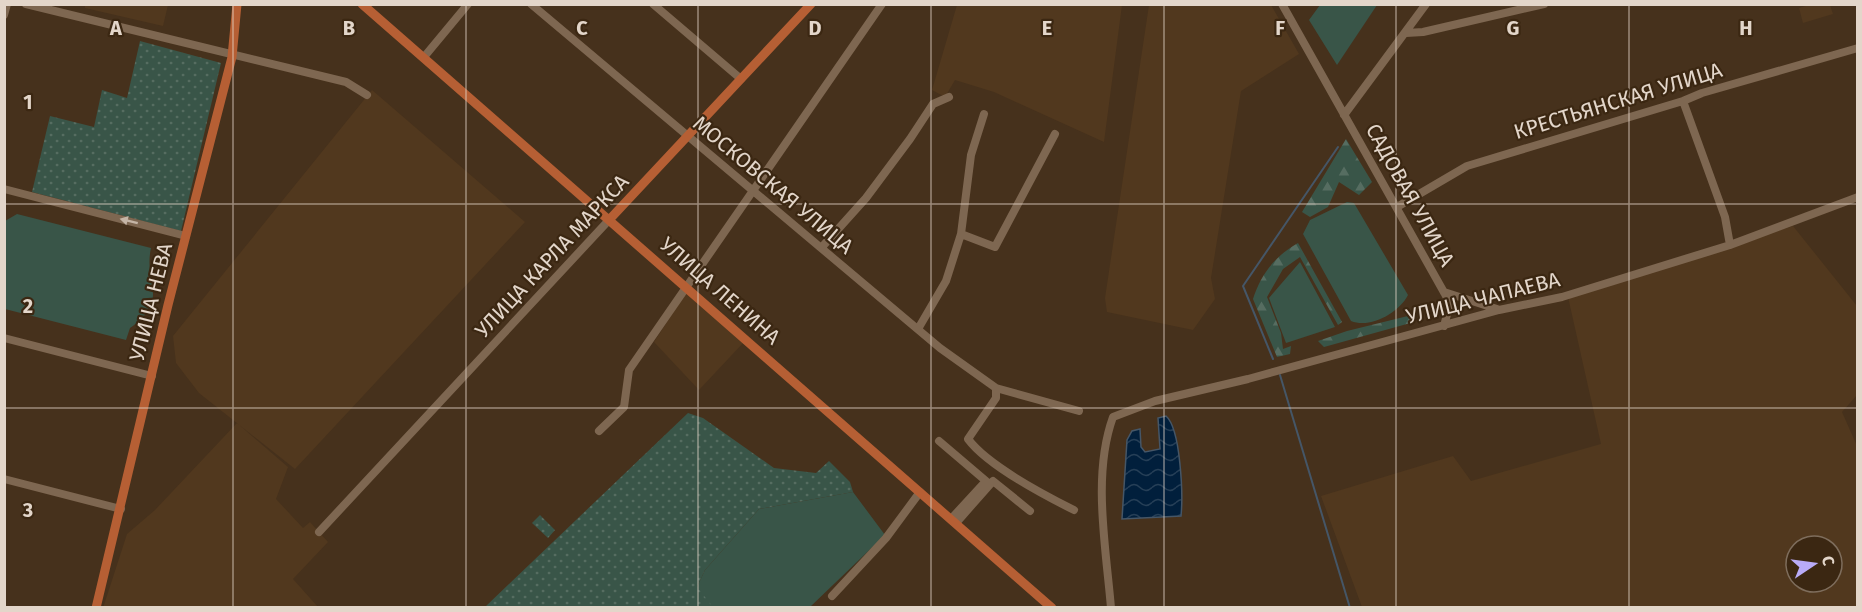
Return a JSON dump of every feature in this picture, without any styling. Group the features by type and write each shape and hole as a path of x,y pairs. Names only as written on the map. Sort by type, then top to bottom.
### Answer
{"main road":[{"name":"УЛИЦА НЕВА","path":"96,608 232,57 237,4"},
{"name":"УЛИЦА ЛЕНИНА","path":"362,4 686,285 1052,608"},
{"name":"УЛИЦА КАРЛА МАРКСА","path":"609,220 811,4"}],"street":[{"path":"4,15 7,4"},
{"path":"26,4 232,57 346,82 367,95"},
{"path":"424,57 468,4"},
{"name":"МОСКОВСКАЯ УЛИЦА","path":"531,4 941,349 996,388 1078,411"},
{"path":"653,4 741,79"},
{"path":"599,431 624,407 629,370 882,4"},
{"name":"САДОВАЯ УЛИЦА","path":"1282,4 1450,303 1444,326"},
{"path":"1344,115 1426,4"},
{"path":"1406,33 1423,32 1544,4"},
{"name":"КРЕСТЬЯНСКАЯ УЛИЦА","path":"1397,207 1467,165 1857,48"},
{"path":"822,248 866,198 910,140 933,104 949,97"},
{"path":"1683,101 1725,217 1730,245"},
{"path":"918,329 946,281 961,234 971,155 984,114"},
{"path":"961,234 995,247 1055,134"},
{"path":"4,189 186,236"},
{"name":"УЛИЦА ЧАПАЕВА","path":"1111,608 1103,509 1104,441 1113,417 1155,401 1499,310 1562,297 1730,245 1857,197"},
{"name":"УЛИЦА КАРЛА МАРКСА","path":"319,532 609,220"},
{"path":"1444,292 1499,310"},
{"path":"4,338 152,376"},
{"path":"996,388 996,398 968,439 974,448 1010,473 1074,510"},
{"path":"939,441 986,481 954,521"},
{"path":"4,479 121,509"},
{"path":"954,521 993,481 1030,511"},
{"path":"832,596 886,538 920,492"}],"shaded area":[{"path":"168,4 163,26 85,8 85,5"},
{"path":"957,5 1122,5 1104,142 994,92 955,80 945,97 932,90"},
{"path":"1149,5 1271,5 1299,54 1241,91 1211,278 1215,299 1193,330 1107,312 1105,298"},
{"path":"1809,5 1830,5 1833,14 1803,23 1799,8"},
{"path":"372,90 525,222 295,469 199,393 176,363 173,336"},
{"path":"1793,226 1857,306 1857,395 1842,412 1857,446 1857,607 1362,607 1321,496 1453,456 1471,481 1601,444 1568,297"},
{"path":"687,291 744,342 699,390 654,342"},
{"path":"237,423 288,467 276,499 303,528 310,522 328,542 293,579 318,607 103,608 127,534 155,510"}],"green space":[{"path":"1320,5 1377,5 1337,65 1309,20"},
{"path":"140,41 221,63 181,231 32,192 50,116 94,127 102,90 127,98"},
{"path":"1346,139 1372,182 1359,195 1339,182 1328,207 1310,217 1302,212"},
{"path":"1347,202 1354,203 1408,295 1404,302 1391,313 1367,323 1351,321 1303,234 1310,220"},
{"path":"17,214 151,248 149,261 153,299 142,318 130,328 126,340 5,309 5,221"},
{"path":"1298,243 1342,322 1338,325 1300,257 1283,269 1267,297 1281,333 1283,349 1291,346 1290,354 1277,357 1253,299 1270,266"},
{"path":"1300,262 1335,327 1286,343 1269,298"},
{"path":"1412,315 1414,322 1324,347 1318,341 1347,331"},
{"path":"688,413 703,418 774,468 816,473 829,461 850,482 853,492 759,509 705,570 697,587 713,607 485,607"},
{"path":"853,492 885,535 810,607 712,607 696,589 705,570 759,509"},
{"path":"540,515 555,530 548,538 532,523"}],"water":[{"path":"1166,416 1171,423 1178,448 1182,494 1181,516 1122,519 1127,440 1132,431 1140,429 1141,447 1145,452 1160,449 1158,418"}],"waterway":[{"path":"1273,359 1243,286 1338,147"},
{"path":"1280,375 1350,608"}]}
